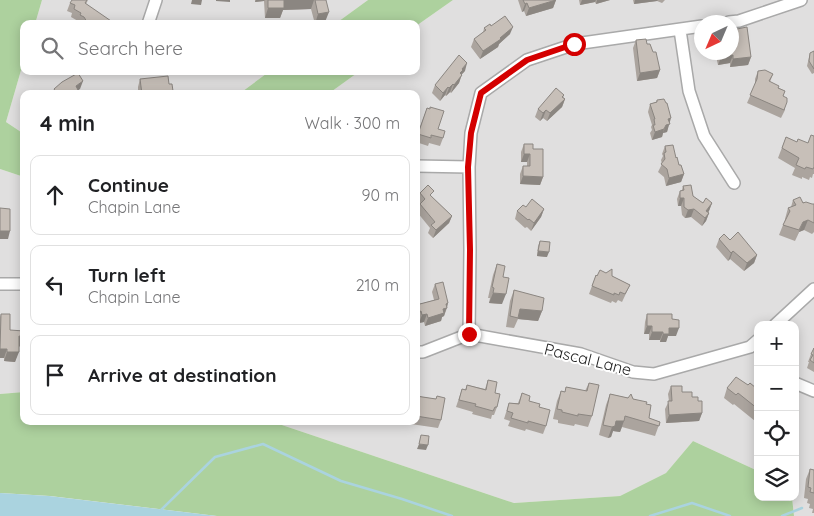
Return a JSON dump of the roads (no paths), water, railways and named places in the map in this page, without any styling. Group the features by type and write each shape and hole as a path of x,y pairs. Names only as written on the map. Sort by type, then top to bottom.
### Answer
{"street":[{"path":"149,20 156,0"},
{"path":"739,21 801,0"},
{"path":"420,352 469,334 470,250 468,167 471,133 481,93 527,60 574,44 694,27"},
{"path":"680,30 689,91 704,136 734,183"},
{"path":"420,166 468,167"},
{"path":"0,284 20,284"},
{"path":"778,321 814,289"},
{"name":"Pascal Lane","path":"469,334 580,354 633,372 654,374 754,348"},
{"path":"799,385 814,391"}],"water":[{"path":"0,493 49,496 217,516 0,516"}],"waterway":[{"path":"161,510 215,457 263,444 341,481 452,516"},
{"path":"650,516 692,503 730,516"},
{"path":"782,516 802,508"}]}
